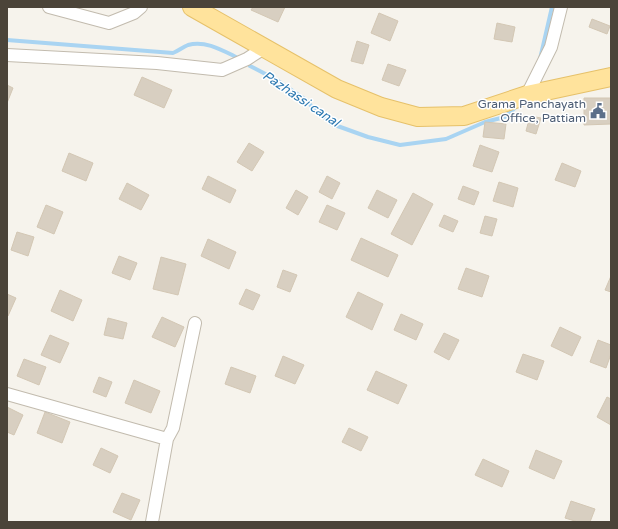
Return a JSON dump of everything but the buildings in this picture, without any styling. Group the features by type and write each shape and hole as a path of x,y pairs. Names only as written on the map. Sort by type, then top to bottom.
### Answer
{"main road":[{"path":"192,7 337,89 381,108 418,117 464,116 527,95 611,77"}],"street":[{"path":"49,7 109,22 134,14 141,7"},
{"path":"527,95 551,47 561,7"},
{"path":"7,55 157,63 222,70 247,59 264,48"},
{"path":"152,522 167,439 173,428 195,323"},
{"path":"7,394 167,439"}],"waterway":[{"name":"Pazhassi canal","path":"540,59 552,7"},
{"path":"7,40 173,53 188,45 201,44 213,46 236,57"},
{"name":"Pazhassi canal","path":"250,66 275,79 306,100 332,124 368,137 400,145 446,139 485,122 505,117 517,106"}],"place":[{"name":"Grama Panchayath Office, Pattiam","path":"598,111"}]}
